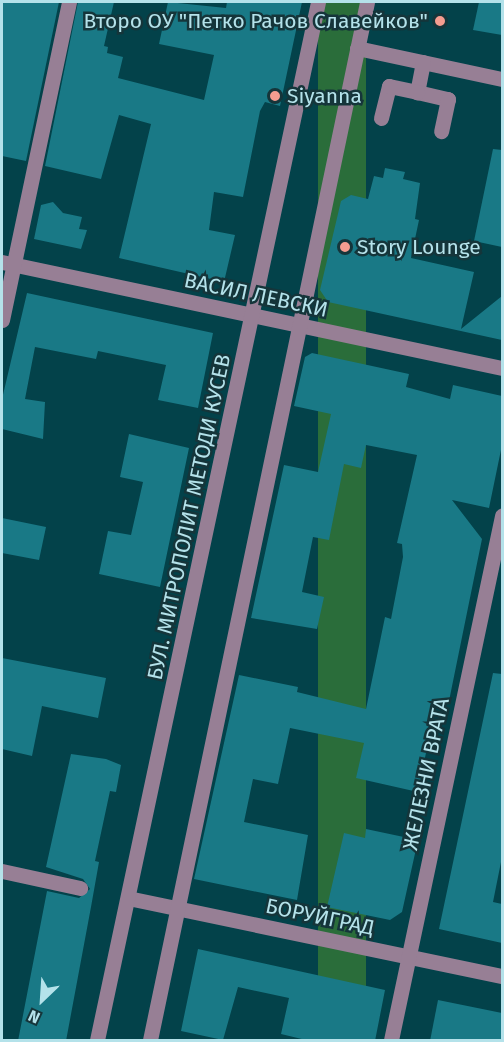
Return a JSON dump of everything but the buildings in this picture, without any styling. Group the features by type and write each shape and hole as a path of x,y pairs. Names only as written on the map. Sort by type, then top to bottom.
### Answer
{"street":[{"path":"2,320 7,263 69,2"},
{"name":"БУЛ. МИТРОПОЛИТ МЕТОДИ КУСЕВ","path":"97,1041 254,315 318,2"},
{"path":"150,1041 367,2"},
{"path":"357,48 502,79"},
{"path":"417,92 423,62"},
{"path":"381,118 389,86 417,92 448,99 441,131"},
{"name":"ВАСИЛ ЛЕВСКИ","path":"7,263 502,368"},
{"name":"ЖЕЛЕЗНИ ВРАТА","path":"391,1041 502,516"},
{"path":"2,871 80,888"},
{"name":"БОРУЙГРАД","path":"128,898 502,976"}],"green space":[{"path":"318,2 366,2 366,1040 318,1040"}],"place":[{"name":"Второ ОУ \"Петко Рачов Славейков\"","path":"440,21"},
{"name":"Siyanna","path":"275,96"},
{"name":"Story Lounge","path":"345,247"}]}
